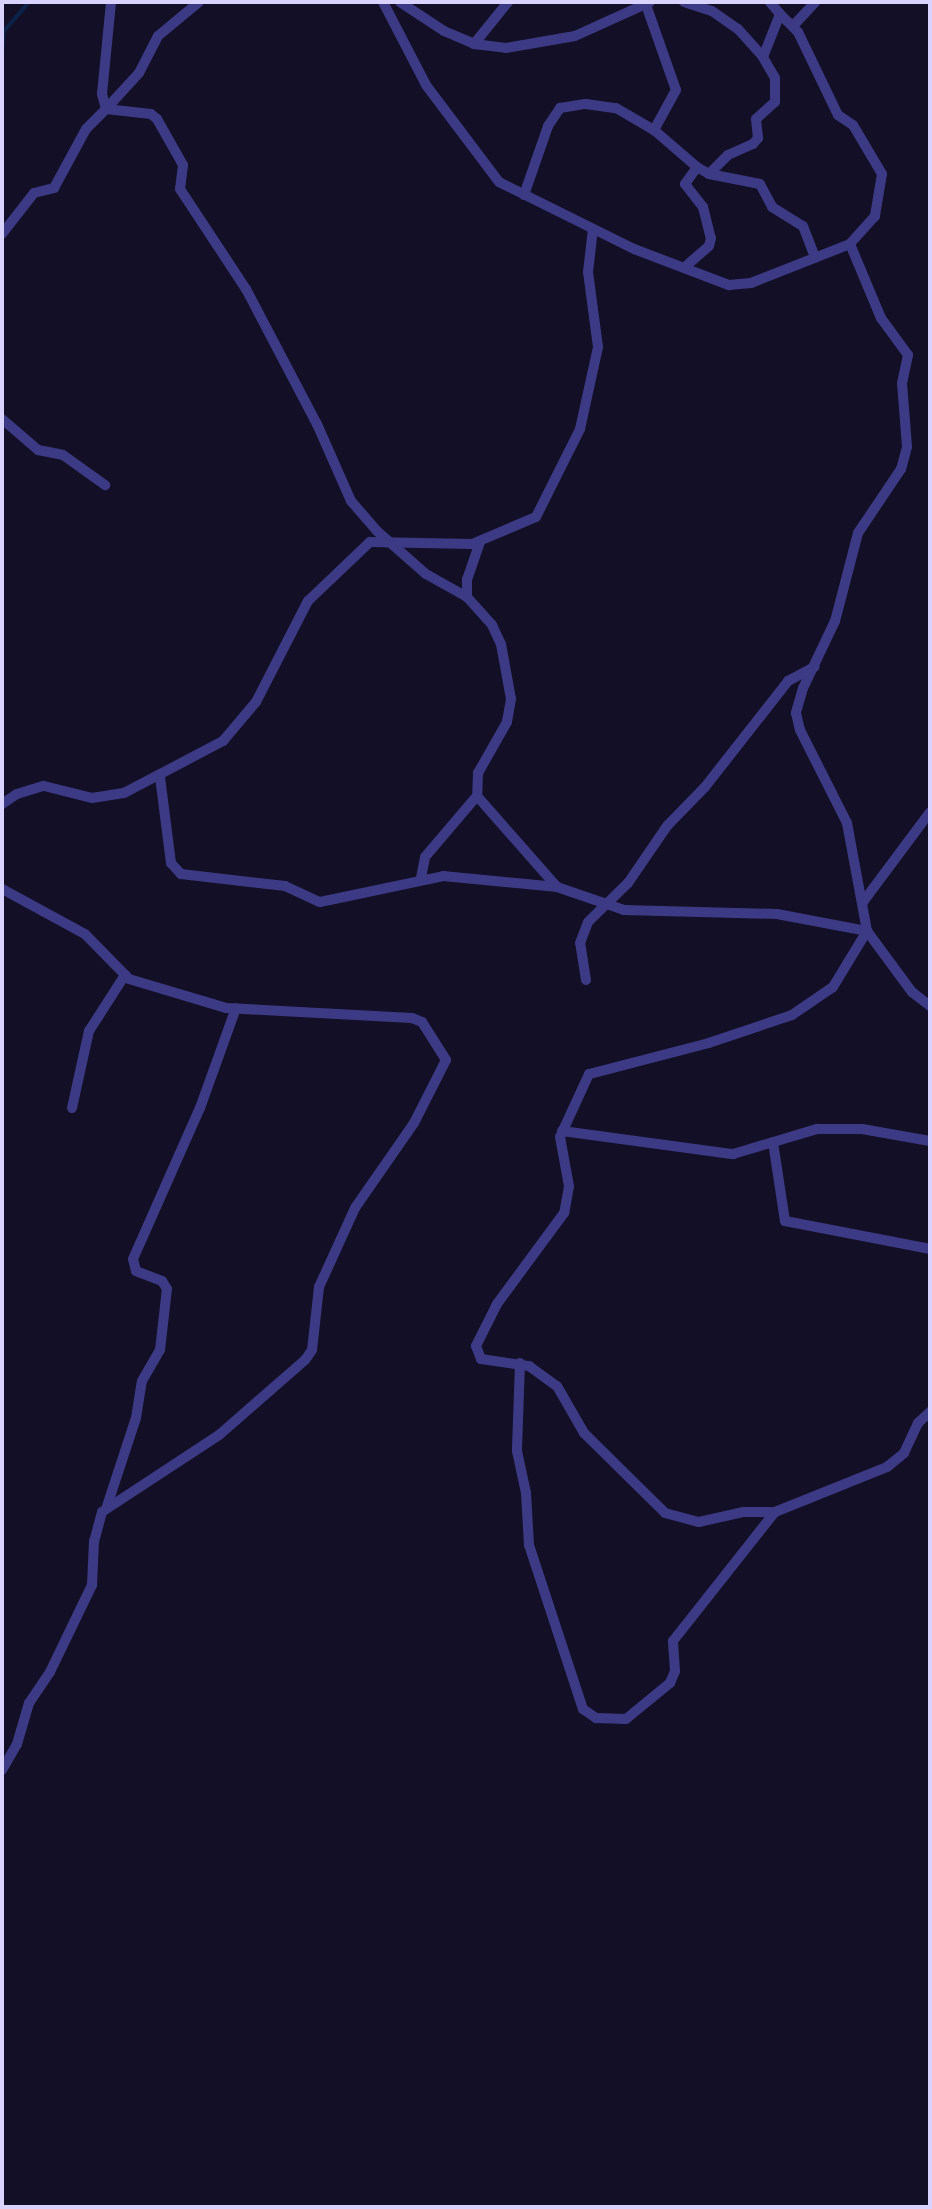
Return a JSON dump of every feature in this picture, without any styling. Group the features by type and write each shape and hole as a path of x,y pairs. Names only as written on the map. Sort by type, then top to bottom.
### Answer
{"street":[{"path":"106,109 102,94 111,2"},
{"path":"2,234 34,193 54,188 86,129 139,73 158,36 199,2"},
{"path":"383,2 399,39 463,140 490,175 593,229 684,268 740,286 850,244 875,216 882,174 853,125 838,115 813,57 793,26 770,2"},
{"path":"400,2 474,44 506,48 545,45 647,3 676,90 654,130"},
{"path":"474,44 508,2"},
{"path":"684,2 712,11 738,29 763,57 775,78 775,102 756,119 756,141 728,155 709,174"},
{"path":"793,26 815,2"},
{"path":"763,57 780,14"},
{"path":"524,195 548,126 561,108 586,104 616,108 654,130 709,174 758,182 772,207 803,226 815,258"},
{"path":"106,109 151,114 158,120 183,165 180,189 246,289 317,424 351,501 389,541 426,574 467,597 492,625 511,683 507,722 478,773 477,796 425,857 421,878"},
{"path":"684,268 711,242 703,207 685,184 697,167"},
{"path":"2,804 17,794 44,786 92,798 124,793 160,777 235,732 256,702 308,601 358,550 370,542 480,542 536,517 551,494 580,429 598,342 589,279 593,229"},
{"path":"850,244 881,318 909,358 902,383 907,447 901,469 858,533 835,621 803,688 797,721 847,823 867,931 912,992 930,1006"},
{"path":"2,419 38,450 63,455 105,485"},
{"path":"467,597 467,579 480,542"},
{"path":"586,980 581,937 605,904 628,883 667,826 705,787 788,681 814,667"},
{"path":"160,777 171,863 181,874 285,886 320,902 360,890 395,888 421,878 493,879 557,887 605,904 667,914 777,914 867,931"},
{"path":"477,796 557,887"},
{"path":"863,902 930,813"},
{"path":"2,889 85,934 125,975 201,1003 236,1008 412,1018 422,1023 446,1060 414,1123 361,1194 321,1279 312,1350 305,1360 219,1435 107,1506"},
{"path":"867,931 833,987 792,1015 709,1043 590,1074 562,1131 558,1147 569,1186 565,1213 497,1304 476,1346 481,1359 520,1363 557,1386 584,1433 665,1513 698,1522 743,1513 775,1512 887,1467 904,1453 918,1423 930,1412"},
{"path":"72,1108 89,1031 125,975"},
{"path":"2,1770 18,1744 29,1703 50,1672 92,1585 94,1541 136,1418 142,1381 160,1350 167,1289 162,1280 136,1270 133,1259 200,1108 236,1008"},
{"path":"562,1131 733,1154 817,1129 862,1129 930,1141"},
{"path":"773,1142 785,1221 930,1249"},
{"path":"520,1363 517,1451 526,1493 529,1545 588,1714 626,1719 670,1683 675,1671 673,1641 775,1512"}],"waterway":[{"path":"2,52 4,31 29,2"}]}
